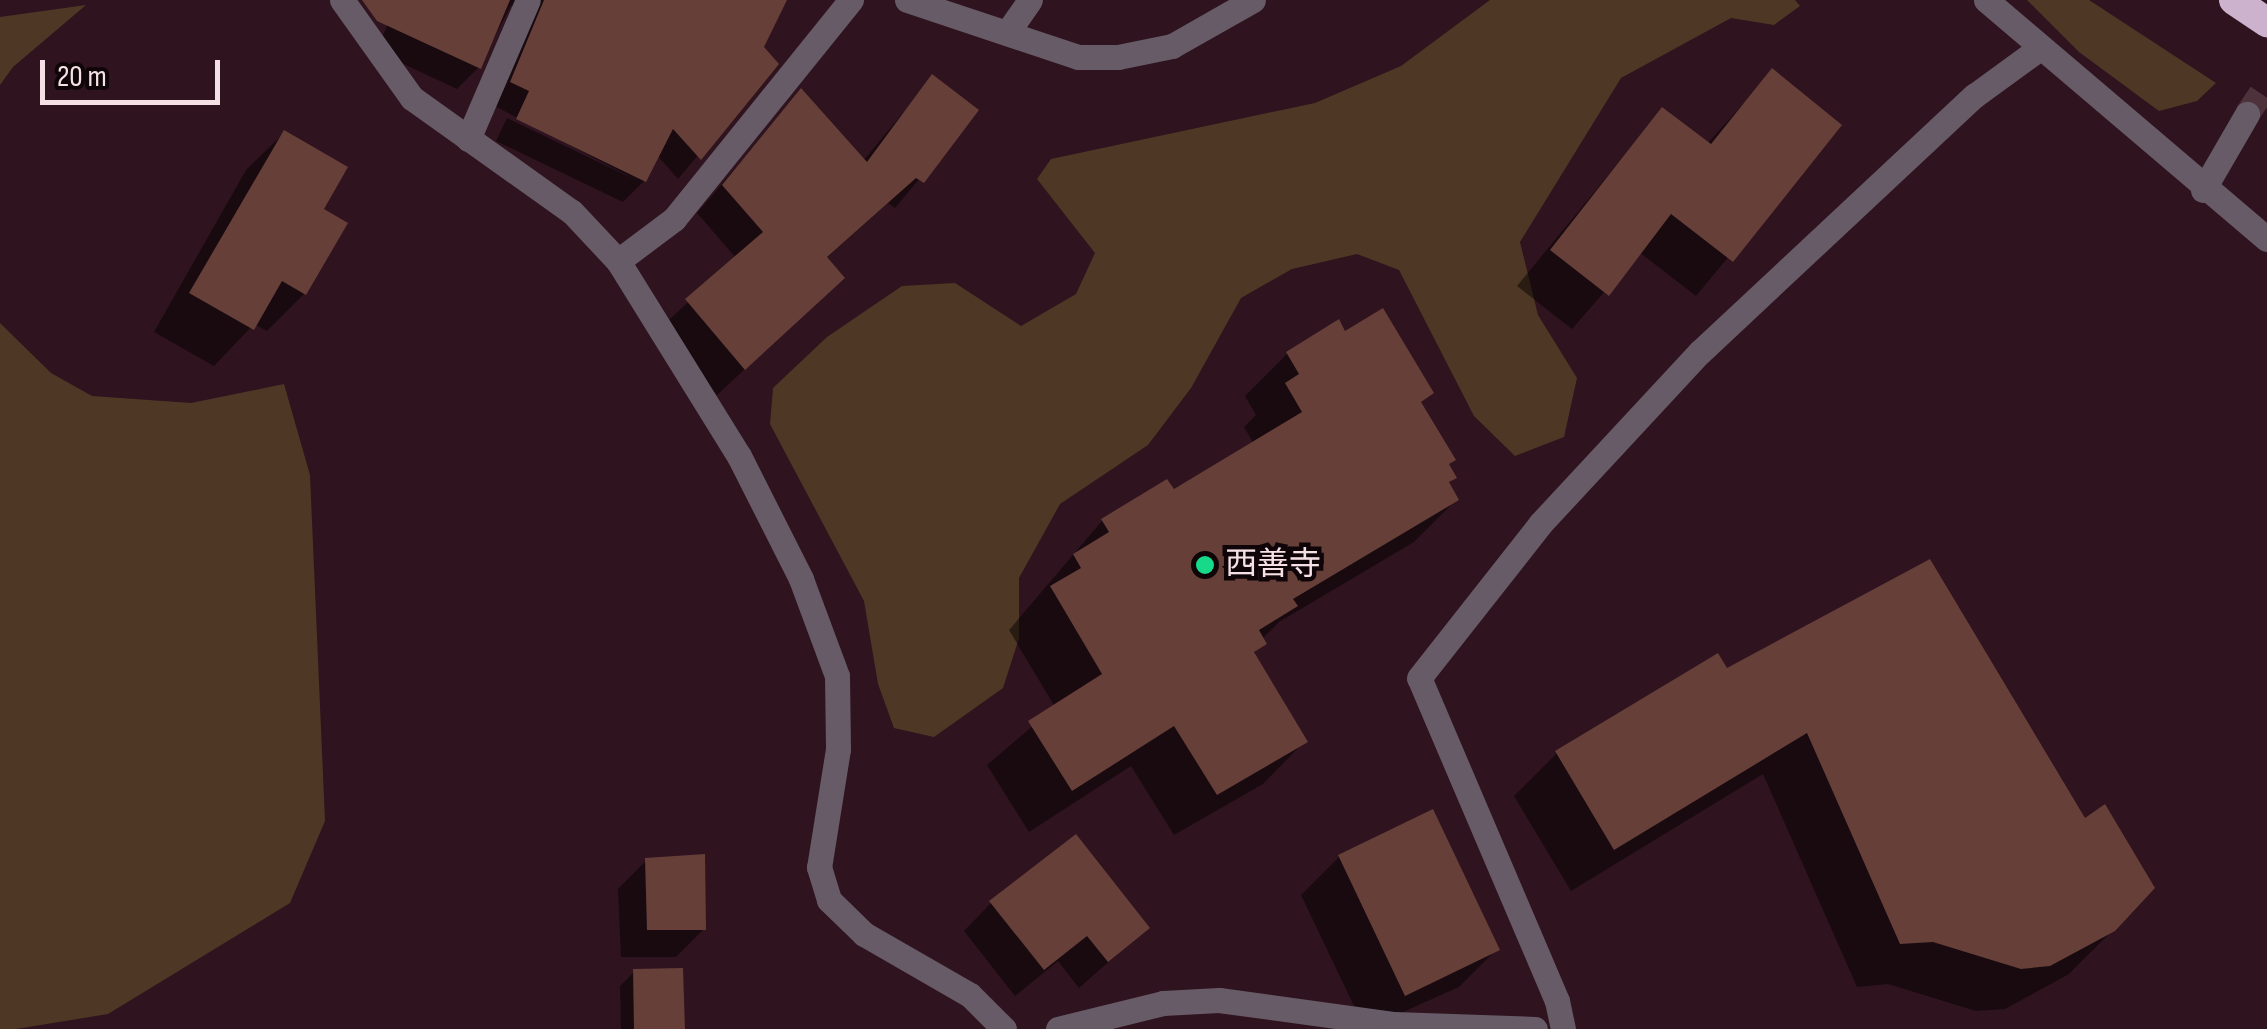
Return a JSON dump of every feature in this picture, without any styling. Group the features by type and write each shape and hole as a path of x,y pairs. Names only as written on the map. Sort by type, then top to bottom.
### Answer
{"highway":[{"path":"2234,0 2267,22"}],"street":[{"path":"342,0 412,98 572,212 618,262 739,456 801,580 837,676 838,749 819,867 828,900 864,934 970,995 1004,1029"},
{"path":"468,139 528,0"},
{"path":"618,262 674,219 851,0"},
{"path":"907,0 1078,56 1118,57 1172,46 1254,0"},
{"path":"1008,33 1030,0"},
{"path":"1986,0 2037,50 2267,239"},
{"path":"1563,1029 1557,1001 1419,678 1540,524 1700,352 1974,96 2037,50"},
{"path":"2203,190 2247,114"},
{"path":"1058,1029 1163,1003 1219,1000 1394,1024 1535,1029"}],"shaded area":[{"path":"1490,0 1795,0 1800,6 1774,25 1731,18 1621,78 1520,242 1538,315 1577,378 1564,437 1515,456 1474,416 1399,270 1357,254 1292,269 1241,298 1191,388 1148,445 1060,504 1019,578 1019,638 1003,688 934,737 894,728 878,684 864,601 770,424 773,388 827,337 902,286 955,283 1021,326 1076,294 1095,253 1037,179 1051,159 1315,103 1401,66"},
{"path":"2027,0 2089,0 2216,83 2197,101 2159,111 2079,52"},
{"path":"86,5 13,67 0,85 0,17"},
{"path":"0,323 51,373 92,396 191,403 284,384 310,475 325,821 290,903 108,1014 16,1029 0,1029"}],"building":[{"path":"362,0 510,0 481,69 377,21"},
{"path":"544,0 787,0 764,47 779,64 701,160 673,129 646,182 516,119 529,91 510,82"},
{"path":"1772,68 1842,125 1733,262 1671,214 1609,296 1550,250 1662,107 1711,144"},
{"path":"932,74 979,110 924,183 916,178 827,257 845,278 745,370 685,299 763,232 722,185 801,88 867,162"},
{"path":"284,130 348,167 324,209 348,223 306,295 282,281 254,330 189,293"},
{"path":"1383,308 1434,393 1421,402 1456,460 1449,464 1457,478 1449,482 1459,500 1293,599 1298,606 1259,630 1267,644 1254,652 1308,742 1217,795 1174,726 1072,791 1028,721 1102,674 1050,586 1081,568 1073,554 1109,532 1101,519 1167,479 1174,489 1302,412 1285,383 1299,374 1286,352 1339,319 1345,331"},
{"path":"1930,559 2085,818 2105,804 2155,888 2115,931 2050,966 2021,969 1933,942 1900,944 1807,733 1614,850 1555,751 1718,653 1727,668"},
{"path":"1433,809 1500,950 1405,996 1338,855"},
{"path":"1076,834 1150,928 1108,962 1087,936 1044,970 989,901"},
{"path":"705,854 706,930 647,930 645,858"},
{"path":"683,968 685,1029 634,1029 633,969"}],"tunnel":[{"path":"2247,114 2267,84"}],"place":[{"name":"西善寺","path":"1205,565"}]}
